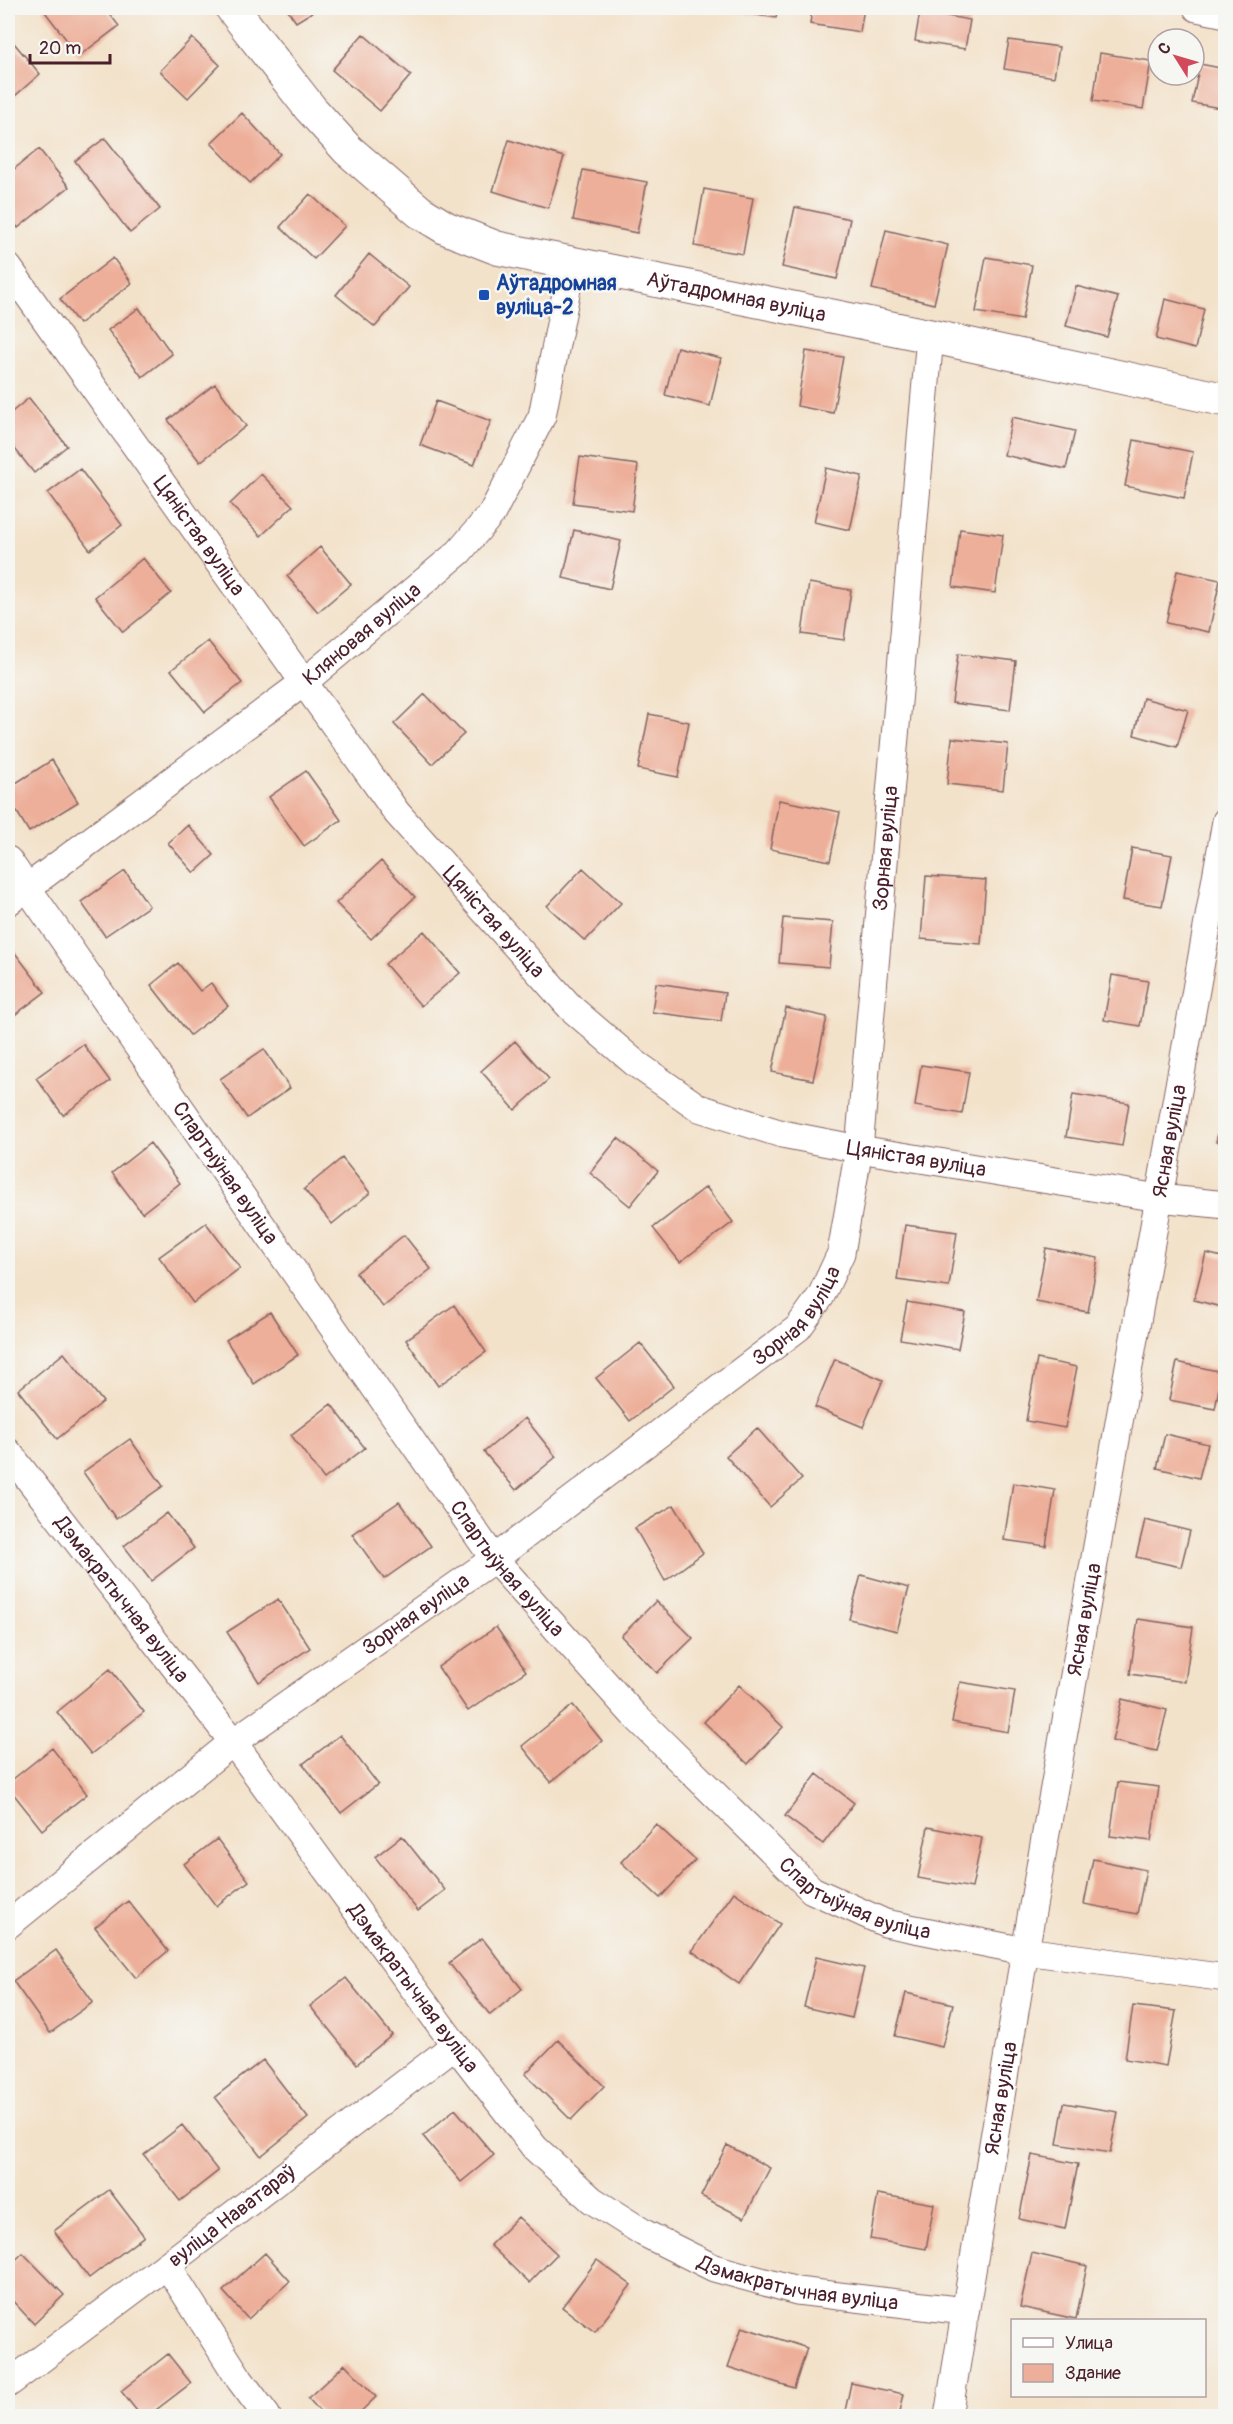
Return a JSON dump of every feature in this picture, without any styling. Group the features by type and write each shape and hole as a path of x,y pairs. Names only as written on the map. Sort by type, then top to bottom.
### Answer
{"street":[{"name":"Аўтадромная вуліца","path":"232,8 310,108 348,150 420,212 446,228 498,248 930,336 1226,400"},
{"path":"1197,8 1226,14"},
{"name":"Кляновая вуліца","path":"18,895 303,683 459,552 492,513 542,416 572,263"},
{"name":"Цяністая вуліца","path":"8,267 397,813 571,1008 635,1063 699,1108 782,1134 859,1149 1159,1198 1226,1206"},
{"name":"Зорная вуліца","path":"8,1925 233,1742 494,1559 798,1328 821,1296 841,1253 859,1149 930,336"},
{"name":"Ясная вуліца","path":"948,2416 1024,1951 1226,821"},
{"name":"Спартыўная вуліца","path":"8,860 18,895 494,1559 633,1714 812,1890 885,1923 1024,1951 1226,1978"},
{"name":"Дэмакратычная вуліца","path":"8,1452 233,1742 455,2045 535,2148 592,2200 644,2233 714,2268 797,2291 965,2311"},
{"name":"вуліца Наватараў","path":"8,2384 455,2045"},
{"path":"167,2265 240,2380 267,2416"}],"building":[{"path":"42,8 105,8 119,26 79,56"},
{"path":"286,8 319,8 296,22"},
{"path":"726,8 778,8 776,18 726,10"},
{"path":"812,8 864,8 860,32 810,24"},
{"path":"920,11 970,20 965,49 915,41"},
{"path":"363,34 411,75 380,111 332,70"},
{"path":"8,36 40,74 8,102"},
{"path":"192,38 220,65 188,98 160,71"},
{"path":"1009,40 1059,47 1054,77 1004,69"},
{"path":"1100,53 1146,60 1147,87 1143,109 1093,101"},
{"path":"1206,65 1226,69 1226,109 1192,103 1195,87 1206,87"},
{"path":"242,113 280,154 250,183 211,143"},
{"path":"105,138 160,209 130,233 75,161"},
{"path":"509,140 564,157 548,208 493,191"},
{"path":"39,149 69,187 18,228 8,214 8,174"},
{"path":"583,170 647,182 637,233 573,220"},
{"path":"704,189 753,198 743,254 694,246"},
{"path":"310,194 345,226 314,259 280,227"},
{"path":"795,207 850,219 837,279 782,267"},
{"path":"886,230 948,245 934,304 872,289"},
{"path":"369,254 409,287 375,327 336,295"},
{"path":"986,257 1032,265 1022,320 976,312"},
{"path":"113,258 132,283 79,324 60,299"},
{"path":"1076,286 1118,297 1107,337 1066,326"},
{"path":"1165,299 1204,309 1195,349 1156,339"},
{"path":"139,308 172,354 142,377 108,330"},
{"path":"677,347 721,358 710,406 665,395"},
{"path":"806,351 843,357 833,413 797,406"},
{"path":"215,384 246,426 200,462 168,420"},
{"path":"29,398 67,446 34,473 8,440 8,415"},
{"path":"436,401 491,421 474,465 420,445"},
{"path":"1012,417 1075,431 1066,469 1004,455"},
{"path":"1134,440 1193,452 1184,498 1125,486"},
{"path":"580,457 638,465 632,511 573,503"},
{"path":"826,468 862,476 850,530 814,522"},
{"path":"80,469 122,525 90,550 48,493"},
{"path":"261,474 293,506 261,536 230,504"},
{"path":"960,529 1003,535 995,593 953,587"},
{"path":"574,530 621,541 610,589 563,578"},
{"path":"320,547 351,584 318,612 287,576"},
{"path":"143,558 171,593 123,632 95,597"},
{"path":"1177,571 1220,580 1209,632 1166,623"},
{"path":"809,583 851,590 844,640 802,634"},
{"path":"208,641 242,683 205,712 171,670"},
{"path":"958,654 1016,661 1010,710 952,703"},
{"path":"425,694 464,734 432,764 394,724"},
{"path":"1143,698 1188,710 1177,747 1134,735"},
{"path":"649,714 689,722 678,777 638,769"},
{"path":"952,738 1008,744 1003,790 947,784"},
{"path":"52,760 78,802 29,832 8,797 8,788"},
{"path":"306,771 341,820 304,846 269,797"},
{"path":"779,800 840,812 830,861 770,849"},
{"path":"188,825 214,855 194,873 168,843"},
{"path":"1132,848 1172,855 1162,906 1123,900"},
{"path":"381,861 415,897 371,939 336,903"},
{"path":"583,868 621,903 585,941 547,906"},
{"path":"125,871 149,906 105,936 81,902"},
{"path":"926,876 986,880 981,944 921,939"},
{"path":"783,918 833,922 829,967 779,963"},
{"path":"424,931 460,973 421,1006 385,964"},
{"path":"9,945 45,992 8,1020 8,947"},
{"path":"178,963 200,991 211,983 228,1006 190,1035 151,985"},
{"path":"1112,975 1148,981 1140,1026 1104,1020"},
{"path":"656,983 725,993 721,1021 652,1012"},
{"path":"786,1008 827,1017 813,1080 772,1072"},
{"path":"515,1041 549,1079 515,1110 481,1071"},
{"path":"83,1044 110,1081 63,1115 36,1078"},
{"path":"264,1049 290,1088 247,1118 220,1079"},
{"path":"921,1065 969,1072 962,1114 915,1106"},
{"path":"1073,1094 1129,1103 1122,1146 1066,1137"},
{"path":"1226,1102 1226,1144 1216,1142"},
{"path":"618,1138 658,1171 630,1206 590,1173"},
{"path":"150,1143 180,1183 142,1213 112,1173"},
{"path":"342,1158 370,1193 332,1224 304,1189"},
{"path":"706,1187 733,1222 680,1262 653,1228"},
{"path":"206,1223 240,1268 193,1303 159,1257"},
{"path":"905,1225 957,1232 949,1287 897,1280"},
{"path":"404,1235 431,1269 383,1307 356,1273"},
{"path":"1046,1248 1098,1258 1088,1312 1036,1302"},
{"path":"1206,1253 1226,1258 1226,1308 1194,1300"},
{"path":"907,1302 965,1312 958,1349 900,1339"},
{"path":"454,1305 486,1352 438,1386 406,1340"},
{"path":"270,1312 298,1355 254,1384 226,1340"},
{"path":"640,1343 674,1386 630,1421 596,1378"},
{"path":"64,1353 103,1402 57,1439 18,1390"},
{"path":"835,1359 883,1380 863,1427 815,1407"},
{"path":"1037,1359 1077,1367 1065,1428 1026,1421"},
{"path":"1177,1362 1222,1372 1215,1409 1169,1400"},
{"path":"331,1404 365,1448 324,1479 291,1435"},
{"path":"525,1418 556,1457 516,1490 484,1452"},
{"path":"757,1428 802,1479 770,1507 726,1456"},
{"path":"1165,1434 1208,1444 1199,1478 1157,1468"},
{"path":"130,1439 163,1486 116,1519 83,1472"},
{"path":"1013,1483 1055,1490 1046,1546 1004,1540"},
{"path":"399,1502 431,1546 384,1579 352,1534"},
{"path":"674,1505 703,1553 665,1581 635,1528"},
{"path":"167,1513 194,1548 151,1581 124,1546"},
{"path":"1145,1520 1190,1531 1181,1567 1136,1557"},
{"path":"861,1575 909,1588 897,1631 849,1619"},
{"path":"278,1599 310,1648 259,1682 227,1632"},
{"path":"656,1601 693,1638 657,1673 621,1636"},
{"path":"1138,1619 1193,1627 1185,1682 1130,1674"},
{"path":"496,1627 526,1671 468,1711 438,1667"},
{"path":"110,1669 144,1712 91,1754 57,1712"},
{"path":"960,1682 1015,1691 1008,1732 952,1722"},
{"path":"739,1685 783,1727 748,1764 704,1722"},
{"path":"1122,1699 1167,1710 1157,1751 1112,1741"},
{"path":"573,1705 602,1741 551,1782 522,1746"},
{"path":"340,1735 378,1784 341,1813 303,1764"},
{"path":"52,1748 87,1794 42,1830 8,1787 8,1783"},
{"path":"817,1774 854,1803 823,1844 785,1816"},
{"path":"1118,1782 1159,1787 1151,1841 1110,1836"},
{"path":"656,1824 695,1860 660,1898 621,1862"},
{"path":"928,1827 982,1838 972,1888 918,1878"},
{"path":"402,1836 445,1890 418,1911 375,1857"},
{"path":"217,1839 249,1881 216,1906 184,1864"},
{"path":"1093,1859 1146,1870 1137,1914 1084,1904"},
{"path":"734,1892 780,1924 739,1984 692,1951"},
{"path":"128,1901 168,1951 136,1978 95,1927"},
{"path":"482,1938 522,1989 490,2015 449,1963"},
{"path":"56,1950 93,2002 50,2033 13,1981"},
{"path":"816,1957 864,1968 852,2018 804,2007"},
{"path":"346,1978 392,2035 357,2064 310,2006"},
{"path":"906,1993 953,2004 942,2047 895,2036"},
{"path":"1133,2006 1176,2011 1166,2066 1125,2059"},
{"path":"558,2040 604,2086 571,2120 525,2074"},
{"path":"263,2060 308,2118 261,2156 215,2097"},
{"path":"1064,2103 1118,2112 1110,2153 1057,2144"},
{"path":"455,2109 494,2155 461,2182 423,2136"},
{"path":"182,2125 218,2171 180,2201 144,2155"},
{"path":"727,2145 770,2168 744,2218 701,2196"},
{"path":"1032,2155 1078,2164 1065,2229 1019,2219"},
{"path":"109,2190 144,2236 89,2278 54,2231"},
{"path":"878,2194 934,2204 926,2249 870,2239"},
{"path":"518,2217 557,2254 529,2283 490,2245"},
{"path":"23,2253 64,2295 34,2324 8,2296 8,2267"},
{"path":"265,2253 290,2281 248,2319 223,2291"},
{"path":"1032,2253 1087,2266 1076,2319 1020,2307"},
{"path":"597,2260 631,2285 595,2332 562,2307"},
{"path":"742,2327 807,2348 794,2388 728,2367"},
{"path":"168,2354 191,2383 148,2416 141,2416 121,2391"},
{"path":"345,2364 376,2397 356,2416 324,2416 308,2398"},
{"path":"851,2383 904,2394 899,2416 844,2416"}],"place":[{"name":"Аўтадромная вуліца-2","path":"484,295"}]}
